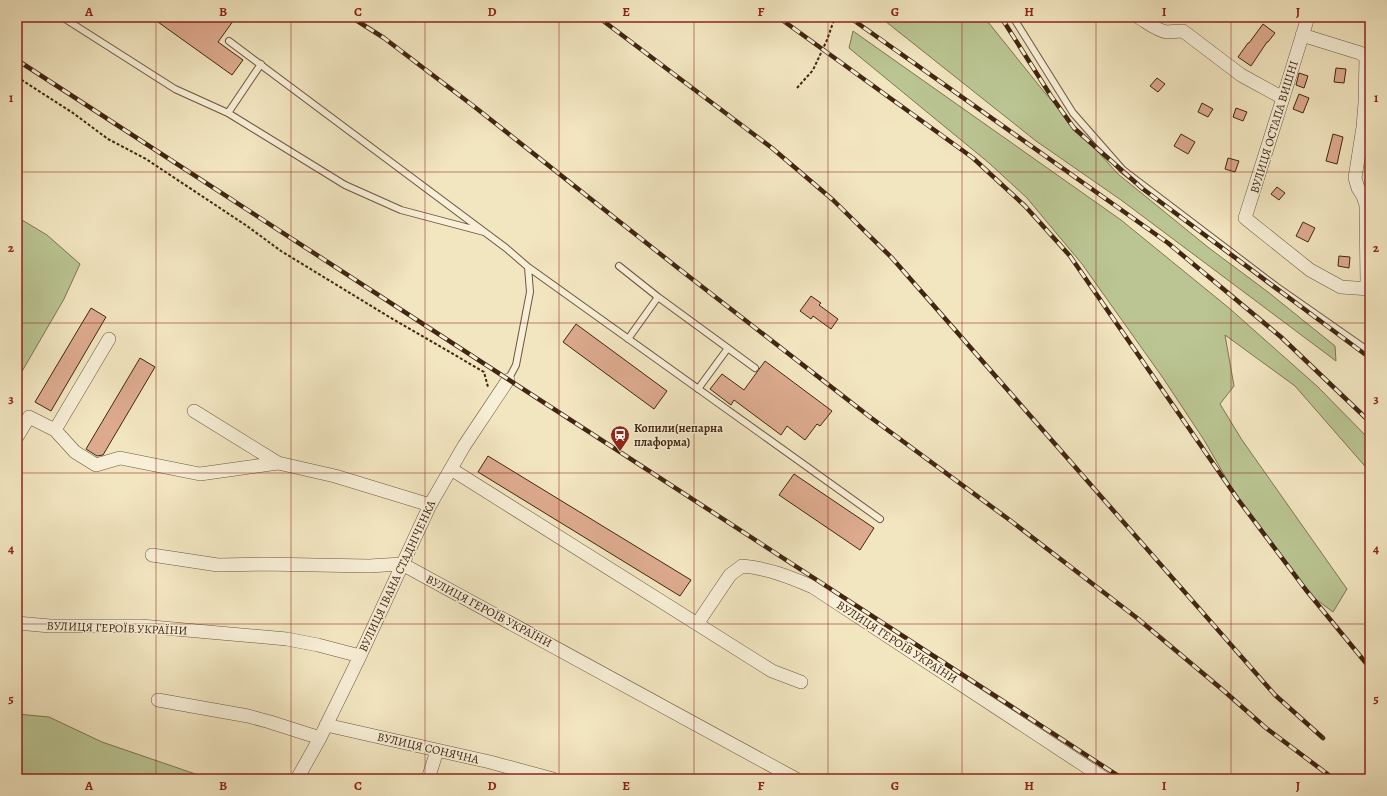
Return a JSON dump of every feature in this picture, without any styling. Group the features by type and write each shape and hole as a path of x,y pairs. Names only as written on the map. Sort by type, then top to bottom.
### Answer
{"street":[{"path":"1138,17 1157,29 1167,32 1174,30 1183,31 1241,74 1283,98"},
{"name":"ВУЛИЦЯ ОСТАПА ВИШНІ","path":"1308,17 1245,218 1310,270 1341,287 1369,286"},
{"path":"1302,35 1360,53 1366,57 1366,128 1354,178 1366,205 1369,286"},
{"path":"55,430 109,339"},
{"name":"ВУЛИЦЯ ІВАНА СТАДНІЧЕНКА","path":"297,779 320,738 360,656 430,505 451,469 508,380"},
{"path":"194,411 278,463 335,476 430,505"},
{"path":"17,437 29,417 55,430 75,452 96,465 120,458 200,474 278,463"},
{"path":"451,469 772,671 801,682"},
{"path":"152,555 218,565 262,564 369,566 402,564"},
{"name":"ВУЛИЦЯ ГЕРОЇВ УКРАЇНИ","path":"402,564 796,779"},
{"name":"ВУЛИЦЯ ГЕРОЇВ УКРАЇНИ","path":"697,624 730,575 742,566 780,574 813,587 1105,779"},
{"name":"ВУЛИЦЯ ГЕРОЇВ УКРАЇНИ","path":"17,623 50,626 141,626 280,638 318,645 360,656"},
{"path":"158,700 248,716 320,738"},
{"name":"ВУЛИЦЯ СОНЯЧНА","path":"326,725 490,762 553,779"},
{"path":"428,779 437,751"}],"lane":[{"path":"62,17 175,89 228,112 345,185 401,210 487,233"},
{"path":"1013,17 1073,113 1123,170 1277,287 1370,352"},
{"path":"230,40 487,233 528,267 880,519"},
{"path":"228,112 261,64"},
{"path":"619,266 658,297 755,368"},
{"path":"508,380 516,365 530,292 528,267"},
{"path":"628,339 658,297"},
{"path":"698,389 728,348"}],"path":[{"path":"797,88 813,70 827,40 835,17"},
{"path":"17,77 73,112 108,139 146,159 248,226 281,251 386,315 484,372 493,402"}],"green space":[{"path":"880,17 984,17 1045,93 1118,174 1209,248 1268,292 1335,346 1336,361 1121,200 1036,141"},
{"path":"853,31 1121,220 1229,308 1318,387 1370,440 1370,472 1295,386 1225,335 1234,386 1220,404 1242,440 1347,589 1333,612 1309,594 1240,502 1204,440 1163,378 1082,264 1027,198 989,163 849,48"},
{"path":"17,217 47,235 80,264 64,299 17,380"},
{"path":"17,714 49,717 102,742 210,779 17,779"}],"building":[{"path":"151,17 236,17 218,42 243,60 232,75"},
{"path":"1263,24 1275,33 1251,66 1238,57"},
{"path":"1336,68 1346,69 1344,83 1334,82"},
{"path":"1299,73 1308,76 1304,88 1296,85"},
{"path":"1157,78 1165,84 1158,92 1150,86"},
{"path":"1299,94 1309,98 1303,113 1293,109"},
{"path":"1202,103 1213,109 1208,117 1198,112"},
{"path":"1236,108 1247,112 1243,121 1233,117"},
{"path":"1181,134 1195,142 1188,154 1174,146"},
{"path":"1333,134 1343,137 1337,164 1326,161"},
{"path":"1228,158 1239,161 1235,172 1225,169"},
{"path":"1277,187 1285,193 1279,200 1271,194"},
{"path":"1303,222 1315,228 1308,242 1296,236"},
{"path":"1339,256 1350,257 1349,268 1338,266"},
{"path":"811,296 821,303 819,305 838,319 831,329 813,316 811,319 800,311"},
{"path":"91,308 106,317 51,411 35,402"},
{"path":"576,324 667,391 654,409 563,342"},
{"path":"140,358 155,367 103,455 97,456 86,449"},
{"path":"765,361 832,411 820,426 817,424 805,440 787,426 781,435 734,400 731,405 710,389 722,374 744,390"},
{"path":"488,456 691,580 680,596 478,472"},
{"path":"794,474 874,528 860,550 779,495"}],"railway":[{"path":"351,17 384,38 476,108 678,268 870,417 1011,521 1137,618 1266,728 1334,779"},
{"path":"598,17 772,148 833,200 892,258 1275,695 1323,738"},
{"path":"778,17 973,158 1025,206 1070,256 1237,498 1306,590 1370,668"},
{"path":"849,17 1168,243 1281,337 1370,422"},
{"path":"1001,17 1051,96 1074,128 1143,189 1370,358"},
{"path":"17,60 1123,779"}],"place":[{"name":"Копили(непарна плаформа)","path":"620,452"}]}
